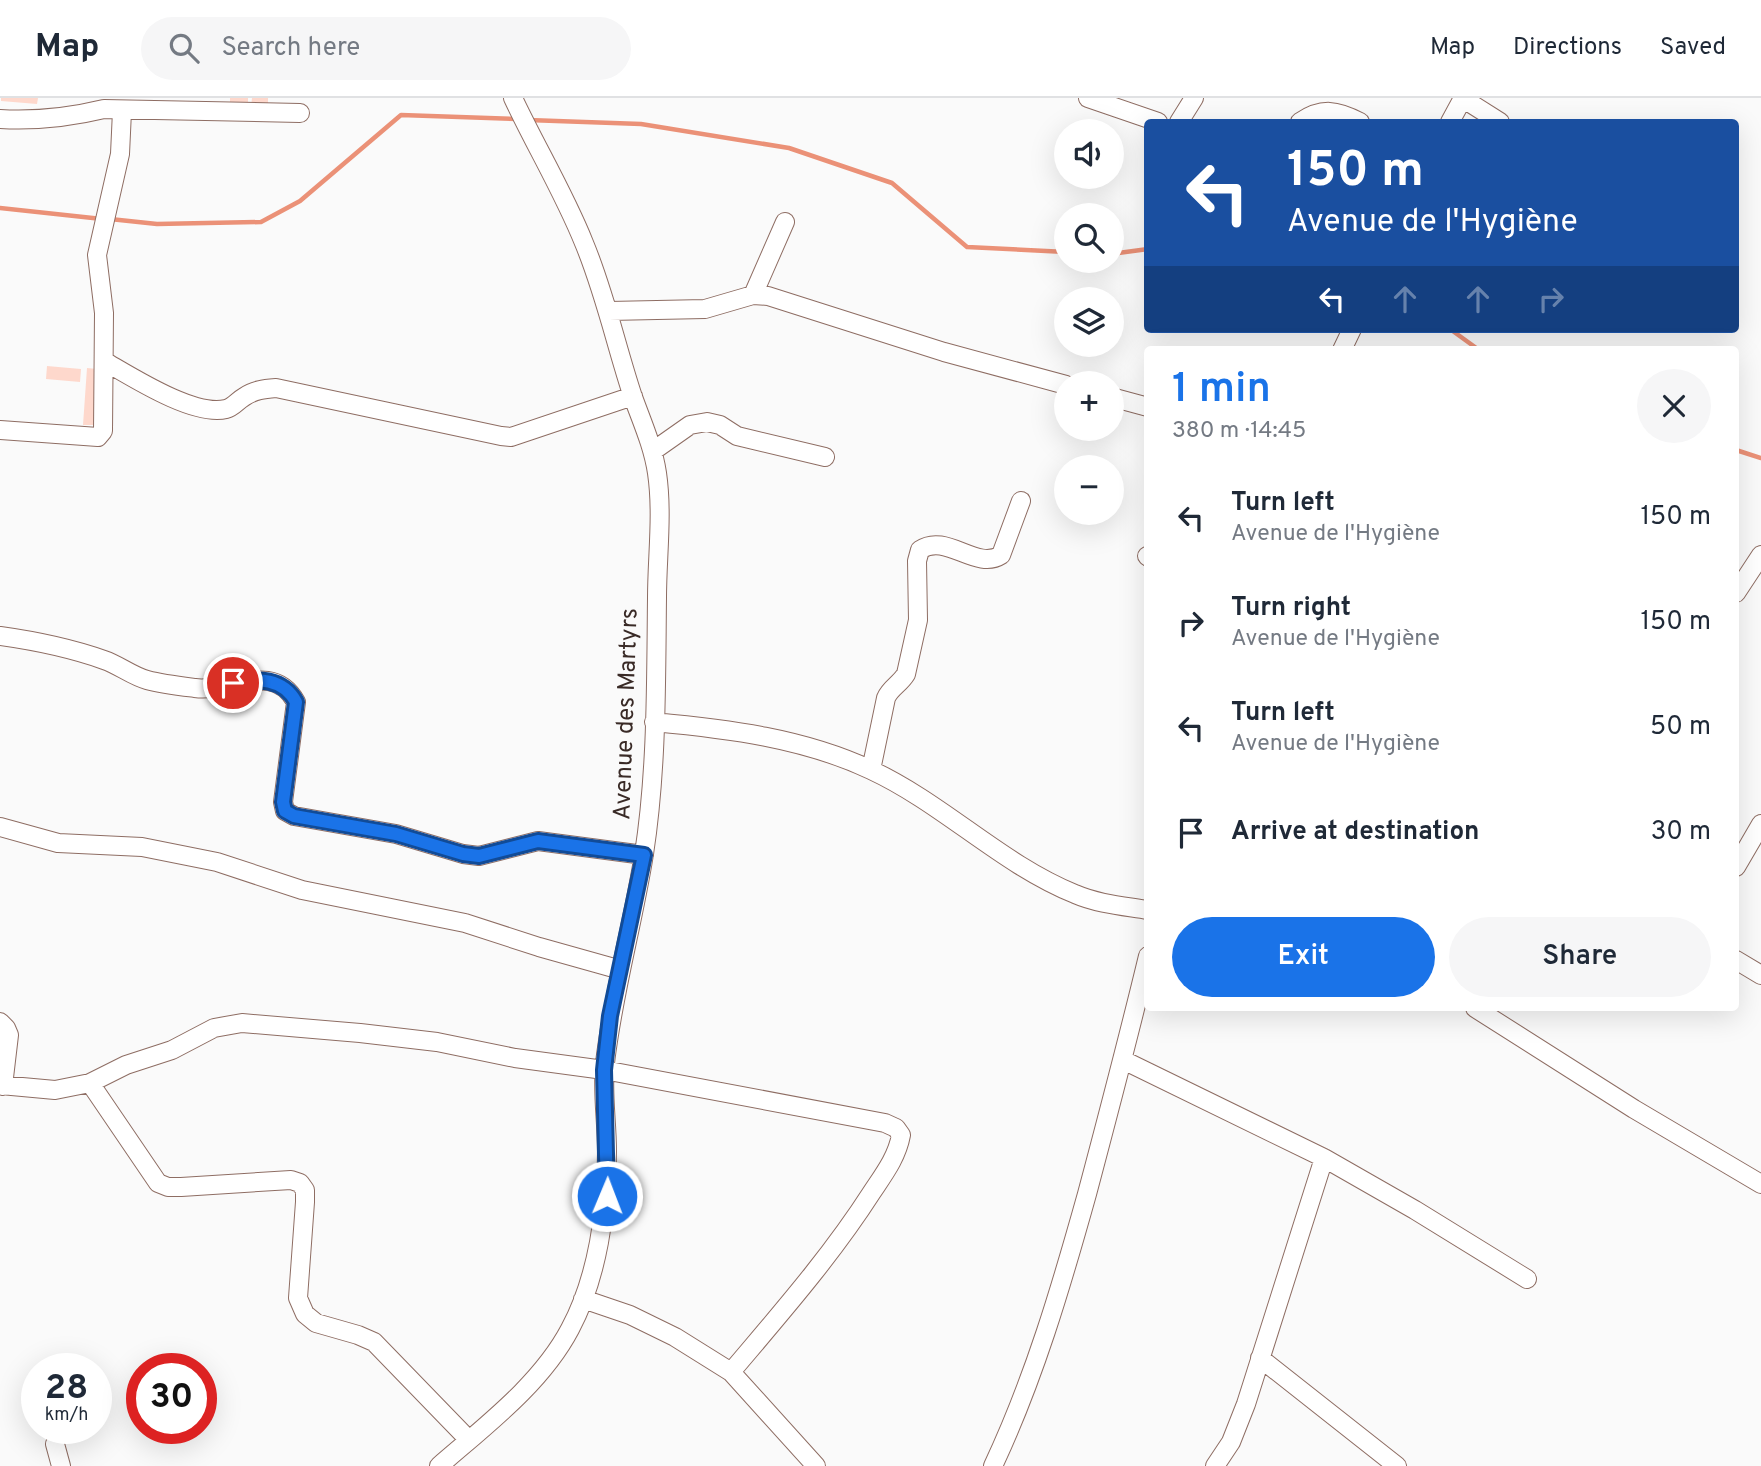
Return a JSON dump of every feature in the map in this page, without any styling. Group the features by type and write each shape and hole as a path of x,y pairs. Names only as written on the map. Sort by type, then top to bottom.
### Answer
{"street":[{"name":"Avenue des Martyrs","path":"439,1466 525,1388 570,1330 583,1299 598,1245 607,1196 604,1070 610,1016 644,855 651,792 657,658 658,540 658,479 653,451 584,242 513,98"},
{"path":"1181,119 1194,98"},
{"path":"1452,119 1463,98 1495,119"},
{"path":"1100,100 1150,119"},
{"path":"0,430 98,437 103,431 104,313 97,256 120,154 109,106"},
{"path":"0,119 82,115 109,106 300,113"},
{"path":"1304,119 1312,114 1329,110 1341,112 1354,119"},
{"path":"753,295 785,222"},
{"path":"609,312 705,309 753,295 768,296 944,352 1054,382"},
{"path":"104,361 155,390 205,409 223,410 258,390 276,388 511,437 633,396"},
{"path":"1124,401 1144,406"},
{"path":"653,451 690,425 707,422 720,425 737,436 825,457"},
{"path":"871,770 886,698 889,691 902,681 906,674 918,620 917,561 920,550 927,545 938,544 986,559 995,559 1001,555 1021,501"},
{"path":"1739,588 1761,555"},
{"path":"0,636 67,648 108,661 146,680 198,689 222,688 233,683 257,679 290,691 296,702 283,802 285,811 294,816 396,834 463,854 479,856 538,841 644,855"},
{"path":"654,722 759,734 848,760 942,810 1044,880 1078,896 1144,909"},
{"path":"1739,862 1761,824"},
{"path":"0,827 58,843 142,847 217,862 302,890 465,923 621,970"},
{"path":"1739,962 1761,975"},
{"path":"993,1466 1042,1348 1123,1060 1144,973"},
{"path":"1480,1011 1634,1109 1761,1184"},
{"path":"0,1022 9,1035 2,1086 55,1090 90,1083 126,1065 172,1050 214,1028 242,1023 410,1039 515,1058 604,1070 885,1123 896,1128 901,1135 893,1159 860,1212 731,1372"},
{"path":"1123,1060 1324,1158 1527,1279"},
{"path":"90,1083 158,1183 168,1187 291,1180 300,1183 305,1190 305,1202 298,1298 305,1314 316,1323 374,1342 469,1440"},
{"path":"1215,1466 1231,1442 1246,1404 1324,1158"},
{"path":"583,1299 641,1320 675,1337 731,1372 816,1466"},
{"path":"1260,1357 1398,1466"},
{"path":"55,1444 61,1466"}],"building":[{"path":"1,98 38,98 37,104 1,101"},
{"path":"230,98 248,98 248,106 230,106"},
{"path":"252,98 268,98 268,108 251,107"},
{"path":"47,366 81,369 80,382 46,379"},
{"path":"87,368 97,369 94,425 83,425"}],"waterway":[{"path":"110,219 157,224 261,222 300,201 401,115 519,119"},
{"path":"528,120 641,124 789,148 892,183 967,247 1054,251"},
{"path":"0,208 102,219"},
{"path":"1124,252 1144,250"},
{"path":"1456,333 1473,346"},
{"path":"1739,451 1761,458"}],"route":[{"path":"233,683 257,679 276,684 290,691 296,702 295,726 283,802 285,811 294,816 396,834 463,854 479,856 538,841 644,855 610,1016 604,1070 607,1196"}]}
